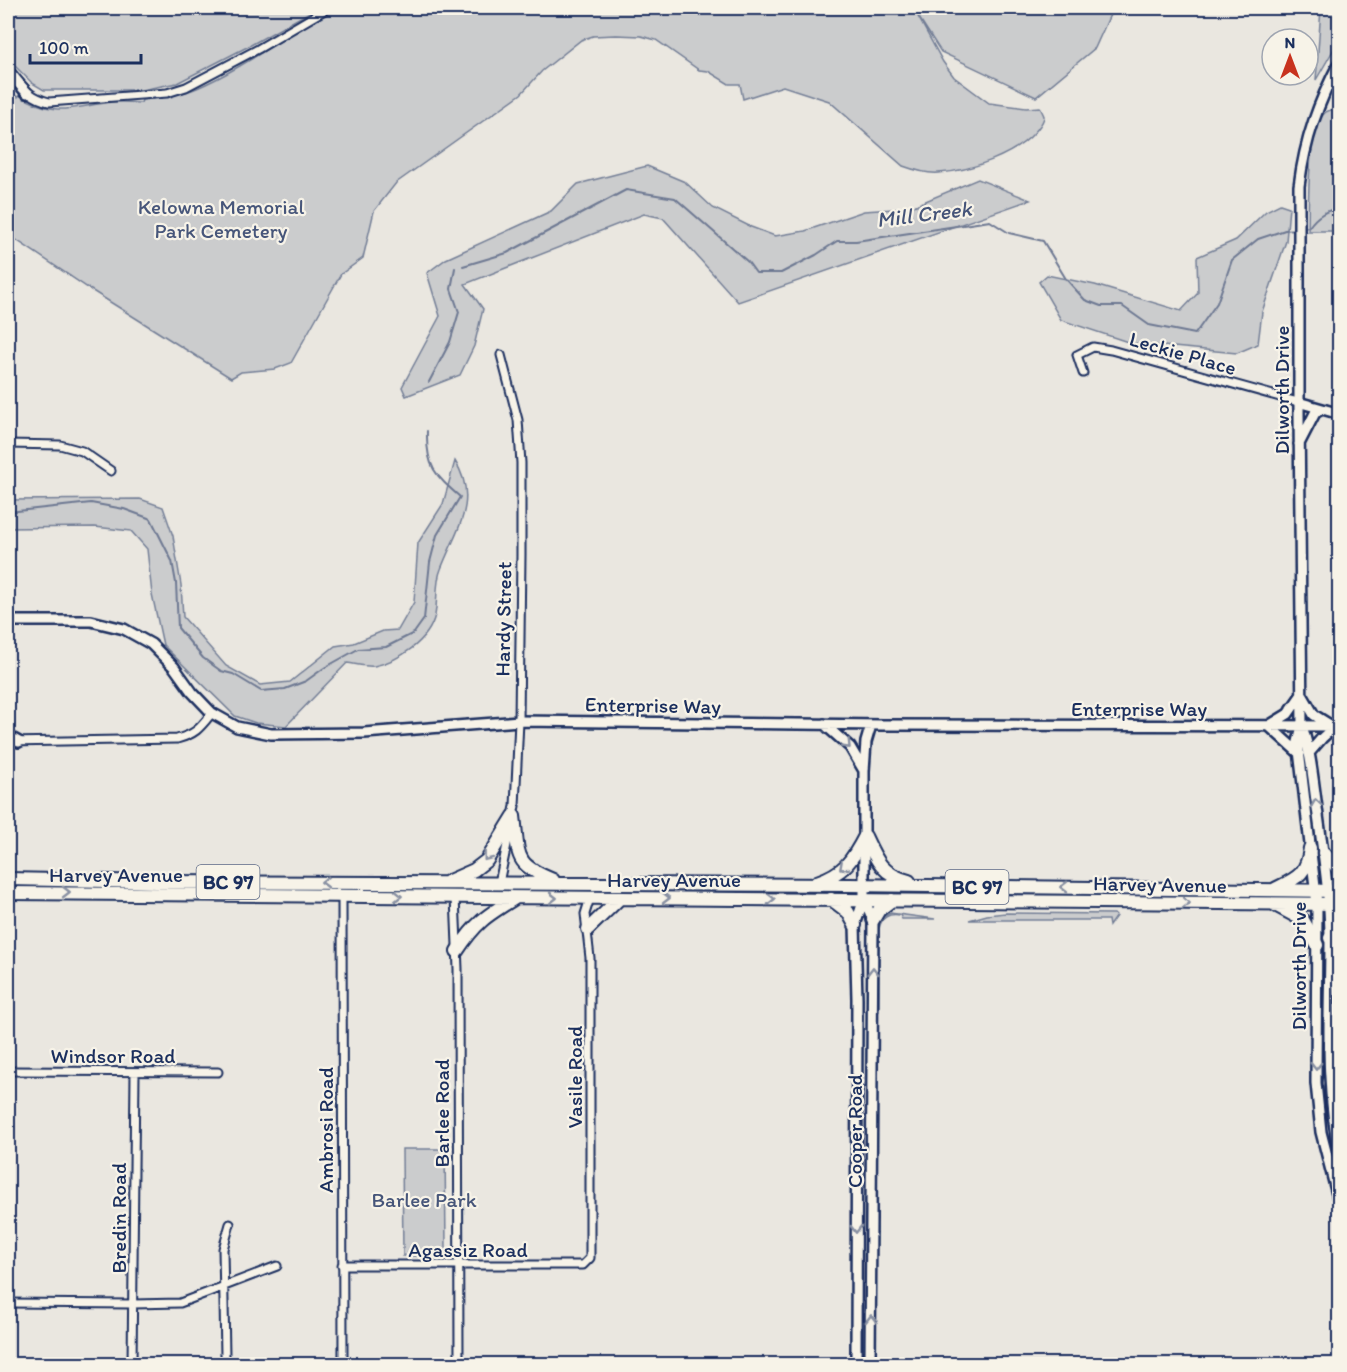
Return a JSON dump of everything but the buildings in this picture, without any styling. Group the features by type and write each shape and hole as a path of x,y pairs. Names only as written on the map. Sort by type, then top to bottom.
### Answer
{"highway":[{"path":"447,882 474,870 487,860 514,816"},
{"path":"514,816 521,861 532,872 560,883"},
{"path":"810,885 831,877 846,867 865,836"},
{"path":"865,836 881,867 896,878 928,886"},
{"path":"1271,891 1301,874 1309,861 1310,848"},
{"path":"1324,853 1340,871"},
{"name":"Harvey Avenue","path":"8,878 157,882 1144,888 1271,891 1328,897"},
{"path":"342,895 350,888 368,882"},
{"path":"470,897 489,891 499,883"},
{"path":"590,898 601,890 624,884"},
{"path":"1128,903 1144,888"},
{"name":"Harvey Avenue","path":"8,893 1274,904 1328,897"},
{"path":"588,929 620,897"},
{"path":"457,951 470,931 482,919 516,898"},
{"path":"831,899 848,912 855,925"},
{"path":"873,920 879,910 892,900"},
{"path":"1274,904 1303,920 1317,945"},
{"path":"1330,938 1340,926"}],"main road":[{"name":"Dilworth Drive","path":"1340,61 1312,120 1299,186 1298,230 1302,694 1302,726 1298,742 1305,754 1324,853 1330,938 1329,1082 1340,1155"},
{"path":"8,80 18,83 27,93"},
{"path":"1298,402 1340,414"},
{"path":"1299,444 1316,413 1322,409"},
{"name":"Enterprise Way","path":"8,621 91,621 124,629 151,644 174,667 192,692 212,713 237,727 271,734 363,733 519,721 871,725 1337,726"},
{"path":"1302,694 1314,715 1323,722 1337,726 1305,754 1269,726 1288,714 1302,694"},
{"path":"824,724 850,747 858,757 864,771"},
{"name":"Cooper Road","path":"856,1365 857,999 855,925 864,899 864,771 866,742 871,725"},
{"path":"8,736 19,742"},
{"name":"Dilworth Drive","path":"1305,754 1310,848 1328,897 1317,945 1316,1083 1321,1132 1340,1206"},
{"name":"Cooper Road","path":"864,899 873,920 870,1365"}],"street":[{"path":"8,69 27,93 42,100 63,102 167,93 204,79 328,8"},
{"name":"Leckie Place","path":"1083,373 1077,355 1093,347 1298,402"},
{"name":"Hardy Street","path":"499,883 514,816 519,721 521,463 516,410 501,355"},
{"path":"8,444 60,445 82,451 111,471"},
{"path":"8,742 177,739 192,735 212,713"},
{"name":"Ambrosi Road","path":"342,895 343,1365"},
{"name":"Barlee Road","path":"455,897 459,1365"},
{"name":"Vasile Road","path":"590,898 585,914 590,958 591,1258"},
{"name":"Windsor Road","path":"8,1071 218,1072"},
{"name":"Bredin Road","path":"132,1365 135,1073"},
{"path":"225,1354 223,1249 230,1224"},
{"name":"Agassiz Road","path":"342,1265 583,1265 591,1258"},
{"path":"8,1303 133,1305 180,1303 277,1266"}],"green space":[{"path":"8,8 317,8 177,83 141,90 44,90 32,83 8,59"},
{"name":"Kelowna Memorial Park Cemetery","path":"337,8 1113,8 1095,48 1036,97 941,52 916,13 943,62 954,77 989,103 1026,108 1040,107 1044,116 1035,132 1004,155 964,169 939,173 903,166 829,101 783,86 743,99 740,84 729,84 708,71 699,70 656,40 641,36 616,35 593,36 581,40 542,71 521,94 396,183 374,211 363,258 341,274 291,363 275,369 241,372 231,378 12,237 13,201 8,192 8,92 55,109 113,102 141,103 142,100 177,94 197,88 222,76"},
{"path":"1321,8 1339,8 1339,40 1320,73 1320,27"},
{"path":"1339,107 1339,231 1308,231 1310,168 1315,133 1326,112"},
{"path":"647,166 685,182 713,208 775,236 805,231 864,211 909,208 978,179 1030,200 738,302 663,218 644,214 465,284 483,309 474,346 460,375 406,396 402,387 440,316 427,273 446,259 551,211 578,184"},
{"path":"1280,204 1289,207 1286,241 1262,312 1258,344 1237,353 1131,343 1061,320 1039,282 1047,275 1095,285 1181,311 1198,293 1197,257 1236,240 1266,211"},
{"path":"455,461 462,476 466,502 459,528 439,574 432,624 420,641 393,660 374,666 347,663 286,726 256,723 235,716 163,645 152,594 147,549 131,531 95,527 8,528 8,500 140,499 163,507 173,536 181,585 183,617 226,666 260,685 290,682 335,646 354,643 383,631 398,630 414,602 418,543 443,504"},
{"path":"890,913 935,919 902,919 900,915 892,915 882,921 879,929 879,1012 877,1006 878,927 882,917"},
{"path":"1006,913 1114,914 1116,916 1109,926 1108,920 969,920"},
{"name":"Barlee Park","path":"402,1149 445,1149 446,1249 441,1256 403,1256"}],"waterway":[{"name":"Mill Creek","path":"463,266 507,253 626,190 675,198 748,262 756,273 781,273 837,241 856,241 990,221 1009,233 1043,241 1066,279 1085,300 1101,306 1122,306 1149,325 1195,334 1217,303 1232,260 1258,239 1285,230 1296,229"},
{"name":"Mill Creek","path":"1302,228 1309,227 1322,214 1340,207"},
{"name":"Mill Creek","path":"429,382 450,342 459,312 451,289 455,268"},
{"name":"Mill Creek","path":"8,512 91,503 124,509 151,519 172,561 176,583 178,628 203,658 221,671 233,674 261,691 285,689 306,681 358,649 386,647 414,633 424,619 430,562 437,535 460,497 438,476 430,462 427,431"}]}
